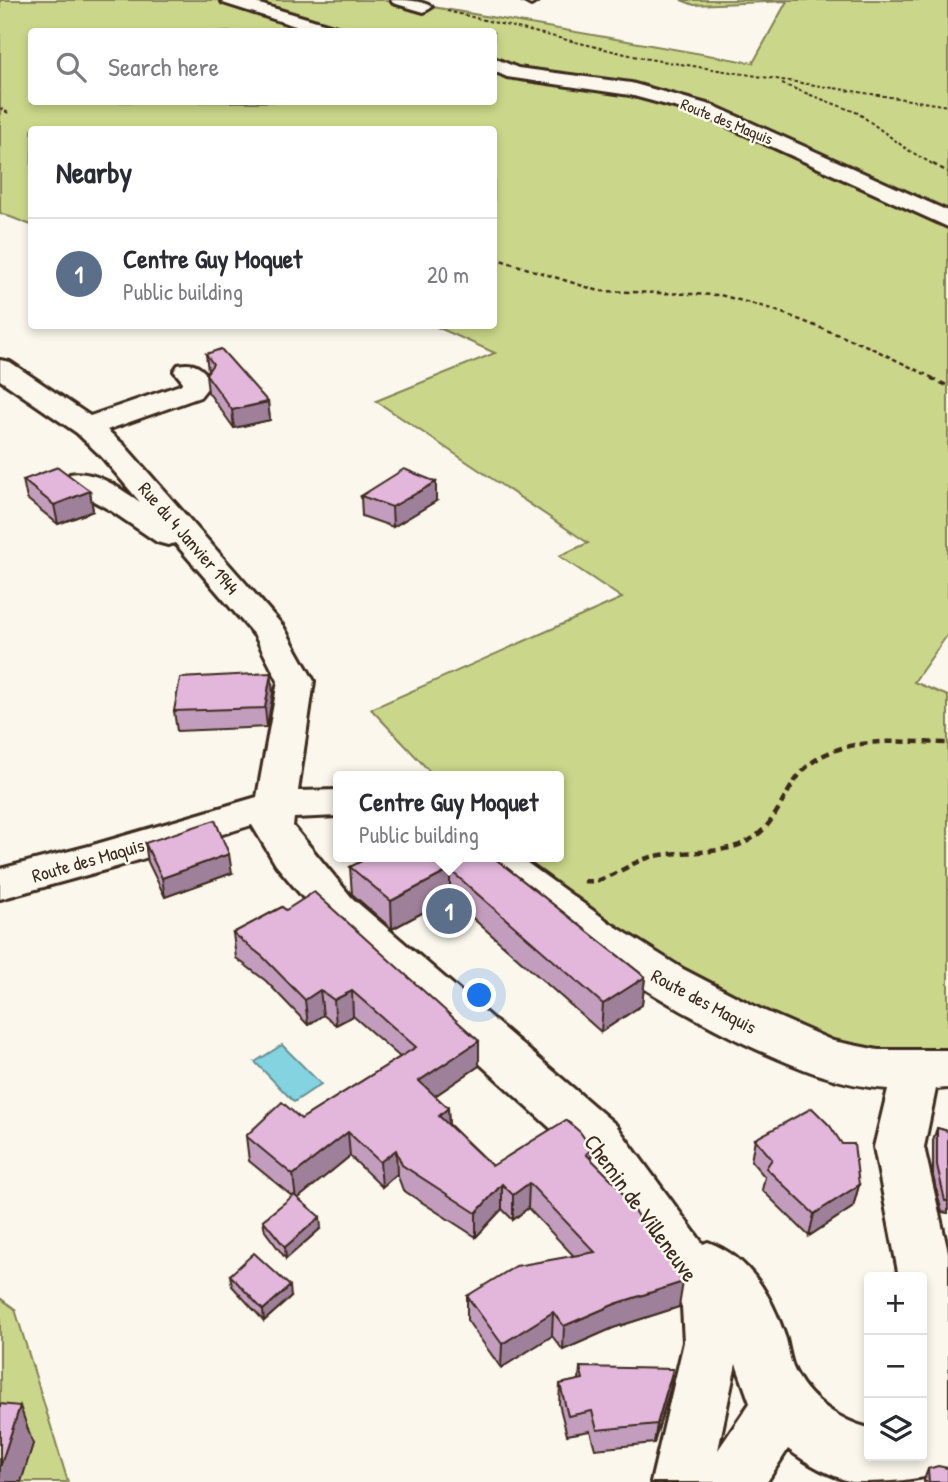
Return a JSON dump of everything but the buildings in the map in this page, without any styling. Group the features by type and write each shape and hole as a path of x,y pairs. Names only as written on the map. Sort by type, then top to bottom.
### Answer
{"street":[{"path":"229,0 321,28"},
{"path":"399,0 424,7"},
{"name":"Route des Maquis","path":"497,65 514,73 631,89 707,110 948,220"},
{"path":"87,427 190,391 198,383 188,371"},
{"name":"Rue du 4 Janvier 1944","path":"9,379 87,427 113,451 271,633 296,681 274,808"},
{"path":"81,481 121,503 164,533 194,543"},
{"path":"284,757 333,803"},
{"name":"Route des Maquis","path":"0,884 73,866 215,821 274,808 333,803"},
{"name":"Chemin de Villeneuve","path":"274,808 272,827 291,855 337,909 597,1140 692,1273 709,1306 712,1342 681,1482"},
{"name":"Route des Maquis","path":"498,862 605,944 646,971 752,1027 836,1062 932,1070"},
{"path":"692,1273 708,1266 725,1276 752,1322 769,1382 782,1406 803,1426 838,1447 864,1458 899,1461 937,1431 942,1350 899,1147 932,1070"},
{"path":"732,1482 782,1406"}],"path":[{"path":"424,7 466,14 642,58 948,106"},
{"path":"771,80 858,113 908,150 948,172"},
{"path":"0,108 10,114"},
{"path":"497,259 599,291 720,295 772,309 867,346 948,386"},
{"path":"572,878 596,883 612,877 629,864 672,852 708,852 735,847 762,831 775,815 794,782 813,761 857,743 948,743"}],"green space":[{"path":"0,0 393,0 753,63 787,1 694,5 681,0 948,0 948,634 914,682 948,696 948,1050 932,1055 828,1044 673,967 535,877 519,862 564,862 564,771 429,771 371,709 622,598 559,556 588,543 376,401 495,353 442,329 497,329 497,126 28,126 28,224 0,213"},
{"path":"0,1298 15,1309 68,1482 0,1482"}],"water":[{"path":"282,1045 321,1084 294,1102 255,1062"}],"place":[{"name":"Centre Guy Moquet","path":"449,911"}]}
